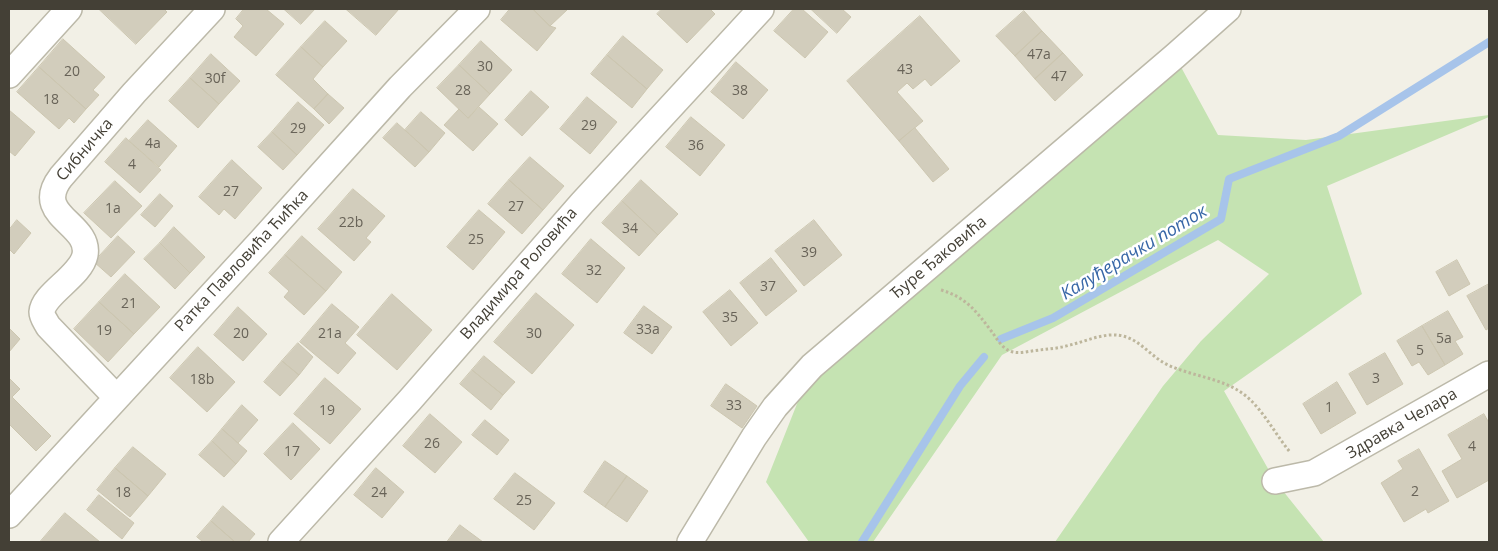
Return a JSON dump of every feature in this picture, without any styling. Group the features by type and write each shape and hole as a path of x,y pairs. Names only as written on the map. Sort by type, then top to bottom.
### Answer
{"street":[{"path":"9,75 69,9"},
{"name":"Сибничка","path":"116,397 48,326 42,312 49,298 82,265 85,253 83,240 54,206 52,190 61,177 134,93 212,9"},
{"name":"Ратка Павловића Ћићка","path":"9,515 400,87 477,9"},
{"name":"Владимира Роловића","path":"281,542 410,400 582,203 760,9"},
{"name":"Ђуре Ђаковића","path":"690,542 754,437 775,407 812,366 1228,9"},
{"name":"Здравка Челара","path":"1275,481 1314,474 1489,374"}],"path":[{"path":"912,281 962,299 974,308 1002,347 1010,352 1018,353 1056,349 1109,335 1125,336 1134,340 1167,365 1186,373 1216,380 1243,394 1260,410 1295,458 1312,469 1314,474"}],"green space":[{"path":"1175,56 1218,135 1306,140 1489,115 1489,117 1327,186 1362,294 1224,391 1275,481 1324,542 1055,542 1163,386 1201,341 1269,274 1218,240 1002,355 873,542 809,542 766,482 812,366"}],"building":[{"path":"99,9 164,9 167,12 136,44"},
{"path":"244,9 266,9 284,24 256,56 234,37 243,26 236,19"},
{"path":"284,9 315,9 301,24"},
{"path":"346,9 399,9 376,35"},
{"path":"510,9 533,9 550,26 556,28 537,51 501,20"},
{"path":"533,9 568,9 550,26"},
{"path":"662,9 710,9 715,14 687,43 657,14"},
{"path":"794,9 802,9 828,32 805,58 774,31"},
{"path":"811,9 842,9 851,17 837,33"},
{"path":"1024,11 1042,31 1015,56 996,36"},
{"path":"920,16 960,61 931,86 925,79 913,89 907,83 897,92 923,121 899,141 847,81"},
{"path":"325,21 347,41 323,67 301,47"},
{"path":"1042,31 1063,53 1035,79 1015,56"},
{"path":"623,36 663,70 647,89 607,55"},
{"path":"63,39 105,77 93,90 99,95 86,109 39,67"},
{"path":"481,41 512,70 490,94 459,65"},
{"path":"301,47 323,67 313,79 328,94 314,109 276,75"},
{"path":"1063,53 1083,75 1055,101 1035,79"},
{"path":"211,54 240,81 219,104 190,78"},
{"path":"607,55 647,89 632,108 591,74"},
{"path":"736,62 768,90 743,119 711,92"},
{"path":"459,65 490,94 468,118 437,88"},
{"path":"39,67 86,109 74,123 69,118 59,129 17,92"},
{"path":"190,78 219,104 198,128 169,101"},
{"path":"531,91 549,107 522,136 505,120"},
{"path":"328,94 344,108 329,124 314,109"},
{"path":"587,97 617,122 590,154 560,129"},
{"path":"298,102 324,125 297,155 272,132"},
{"path":"479,107 498,124 473,151 444,125 459,109 468,118"},
{"path":"9,110 35,132 15,156 9,151"},
{"path":"421,112 445,133 429,152 405,130"},
{"path":"691,117 725,145 700,176 666,147"},
{"path":"148,120 177,146 159,167 129,141"},
{"path":"397,123 429,152 415,167 383,138"},
{"path":"915,128 949,169 933,182 899,141"},
{"path":"272,132 297,155 283,170 258,147"},
{"path":"126,138 161,170 140,193 105,162"},
{"path":"530,157 564,186 543,210 509,180"},
{"path":"232,160 262,188 235,219 224,209 219,215 199,197"},
{"path":"509,180 543,210 522,234 488,204"},
{"path":"641,180 678,214 658,235 622,201"},
{"path":"115,181 142,206 111,238 84,213"},
{"path":"353,189 385,216 366,238 371,242 354,261 318,229"},
{"path":"160,194 173,206 155,227 141,215"},
{"path":"622,201 658,235 639,256 602,223"},
{"path":"479,210 505,232 473,270 447,247"},
{"path":"17,220 31,233 14,254 9,249 9,230"},
{"path":"814,220 842,255 804,286 775,251"},
{"path":"174,227 205,257 190,273 160,243"},
{"path":"118,236 135,252 111,277 94,262"},
{"path":"302,236 342,272 326,291 285,255"},
{"path":"591,239 625,268 597,303 562,274"},
{"path":"160,243 190,273 175,289 144,259"},
{"path":"285,255 326,291 304,315 284,297 289,291 269,273"},
{"path":"771,258 797,291 766,316 740,283"},
{"path":"1457,260 1470,284 1449,296 1436,272"},
{"path":"125,274 160,307 134,334 99,302"},
{"path":"1489,284 1489,328 1486,330 1467,296"},
{"path":"730,290 758,323 731,346 703,312"},
{"path":"536,293 574,325 532,374 494,342"},
{"path":"392,294 432,330 397,370 357,335"},
{"path":"99,302 134,334 108,362 74,329"},
{"path":"332,304 359,327 345,343 356,353 338,374 300,342"},
{"path":"644,306 672,327 652,354 624,333"},
{"path":"238,307 267,334 243,361 214,335"},
{"path":"1448,311 1463,337 1455,341 1463,354 1445,365 1422,326"},
{"path":"1422,326 1445,365 1428,375 1419,362 1412,366 1397,341"},
{"path":"9,328 20,339 9,352"},
{"path":"298,343 313,357 299,375 282,361"},
{"path":"198,347 235,382 207,412 170,378"},
{"path":"1385,353 1403,384 1367,405 1349,374"},
{"path":"484,356 515,382 503,395 472,370"},
{"path":"282,361 299,375 280,396 264,382"},
{"path":"472,370 503,395 491,410 460,384"},
{"path":"9,378 20,389 12,397 51,436 36,451 9,424"},
{"path":"325,378 361,409 330,444 294,414"},
{"path":"1337,382 1356,413 1321,434 1303,404"},
{"path":"726,384 757,406 742,428 711,406"},
{"path":"242,405 258,420 238,443 222,429"},
{"path":"430,414 462,442 435,473 403,446"},
{"path":"1484,414 1489,423 1489,480 1457,498 1442,471 1462,459 1448,435"},
{"path":"485,420 509,440 497,455 472,435"},
{"path":"293,423 320,449 291,480 264,454"},
{"path":"222,429 247,451 236,464 212,441"},
{"path":"212,441 236,464 224,477 199,455"},
{"path":"133,447 166,474 148,496 115,468"},
{"path":"1419,449 1449,501 1428,513 1426,509 1404,522 1381,483 1403,469 1398,461"},
{"path":"605,461 627,476 605,507 584,492"},
{"path":"115,468 148,496 130,517 97,490"},
{"path":"376,468 404,492 382,518 354,495"},
{"path":"515,473 555,503 534,530 494,499"},
{"path":"627,476 648,491 627,522 605,507"},
{"path":"99,495 134,523 122,539 87,510"},
{"path":"223,506 255,534 248,542 235,542 211,521"},
{"path":"65,513 100,542 40,542"},
{"path":"211,521 235,542 203,542 197,537"},
{"path":"460,525 483,542 447,542"}],"waterway":[{"name":"Калуђерачки поток","path":"1001,339 1053,318 1221,219 1229,179 1339,136 1489,42"},
{"name":"Калуђерачки поток","path":"862,542 960,386 984,357"}]}
